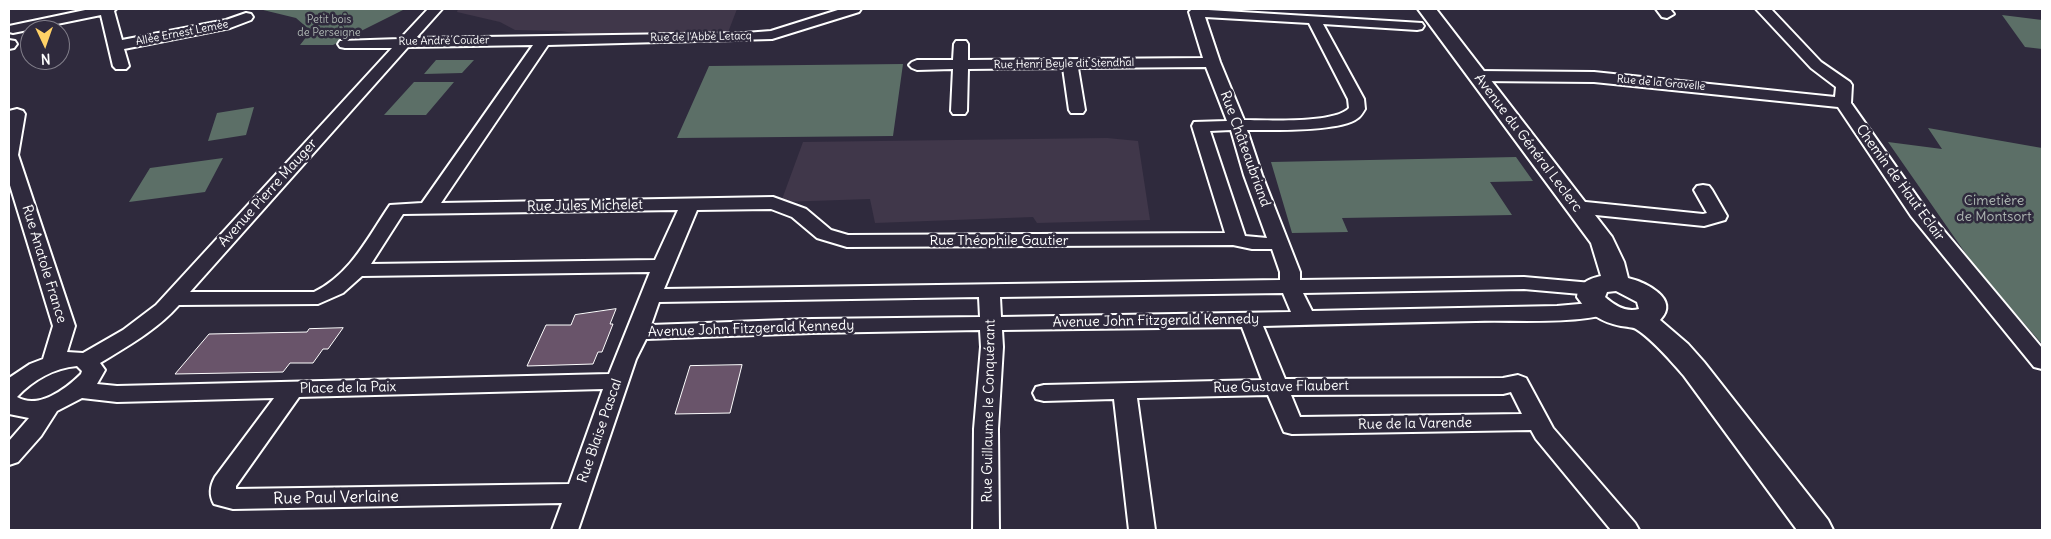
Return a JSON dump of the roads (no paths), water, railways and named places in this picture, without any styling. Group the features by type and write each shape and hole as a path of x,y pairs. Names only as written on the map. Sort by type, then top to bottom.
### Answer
{"main road":[{"name":"Avenue du Général Leclerc","path":"1422,17 1477,76 1603,242 1611,262 1603,294"},
{"path":"1603,294 1634,288 1648,297 1652,303 1652,313 1641,318 1678,351 1694,369 1816,530"}],"street":[{"path":"9,45 14,41 10,20 108,9"},
{"name":"Allée Ernest Lemée","path":"108,9 121,66"},
{"name":"Avenue Pierre Mauger","path":"87,361 131,335 162,310 435,9"},
{"path":"814,9 829,16"},
{"name":"Rue de l'Abbé Letacq","path":"544,40 754,36 772,34 854,9"},
{"name":"Chemin de Haut Eclair","path":"1763,9 1816,65 1844,85 1843,103 1918,212 2042,362"},
{"name":"Rue Châteaubriand","path":"1304,318 1290,286 1290,272 1253,175 1237,124 1212,62 1196,12 1306,16"},
{"path":"1306,16 1422,17"},
{"path":"1236,238 1200,126 1321,124 1350,116 1357,109 1356,99 1306,16"},
{"name":"Allée Ernest Lemée","path":"116,46 230,24 246,17"},
{"name":"Rue André Couder","path":"345,44 544,40"},
{"path":"428,208 544,40"},
{"path":"959,111 961,44"},
{"name":"Rue Henri Beyle dit Stendhal","path":"917,65 1212,62"},
{"path":"1070,64 1077,110"},
{"name":"Rue de la Gravelle","path":"1477,76 1594,77 1843,103"},
{"name":"Rue Anatole France","path":"12,110 9,154 64,326 52,363"},
{"path":"1576,207 1704,220 1718,216 1703,190"},
{"name":"Rue Jules Michelet","path":"356,270 398,209 773,203"},
{"name":"Rue Théophile Gautier","path":"773,203 799,213 824,234 847,241 1236,238 1244,242 1260,245 1280,243"},
{"name":"Avenue John Fitzgerald Kennedy","path":"690,204 662,266 638,332 732,328 1557,313 1603,294"},
{"path":"172,299 318,298 336,289 356,270 662,266"},
{"path":"651,296 1524,283 1603,294"},
{"name":"Rue Guillaume le Conquérant","path":"986,530 986,429 992,324 989,292"},
{"path":"1250,320 1275,387"},
{"name":"Rue Blaise Pascal","path":"565,530 580,493 617,381 638,332"},
{"path":"9,403 20,409 48,406 80,390 93,376 94,370 87,361 66,360 52,363 13,384"},
{"name":"Place de la Paix","path":"80,390 117,394 617,381"},
{"name":"Rue Gustave Flaubert","path":"1044,393 1275,387 1503,386 1518,383 1538,422"},
{"name":"Rue de la Varende","path":"1275,387 1292,426 1538,422"},
{"name":"Rue Paul Verlaine","path":"292,390 224,484 222,497 233,499 580,493"},
{"path":"1125,391 1142,530"},
{"path":"9,456 33,430 48,406"},
{"path":"1538,422 1544,433 1626,530"}],"park label":[{"name":"Petit bois de Perseigne","path":"329,26"},
{"name":"Cimetière de Montsort","path":"1994,210"}]}
